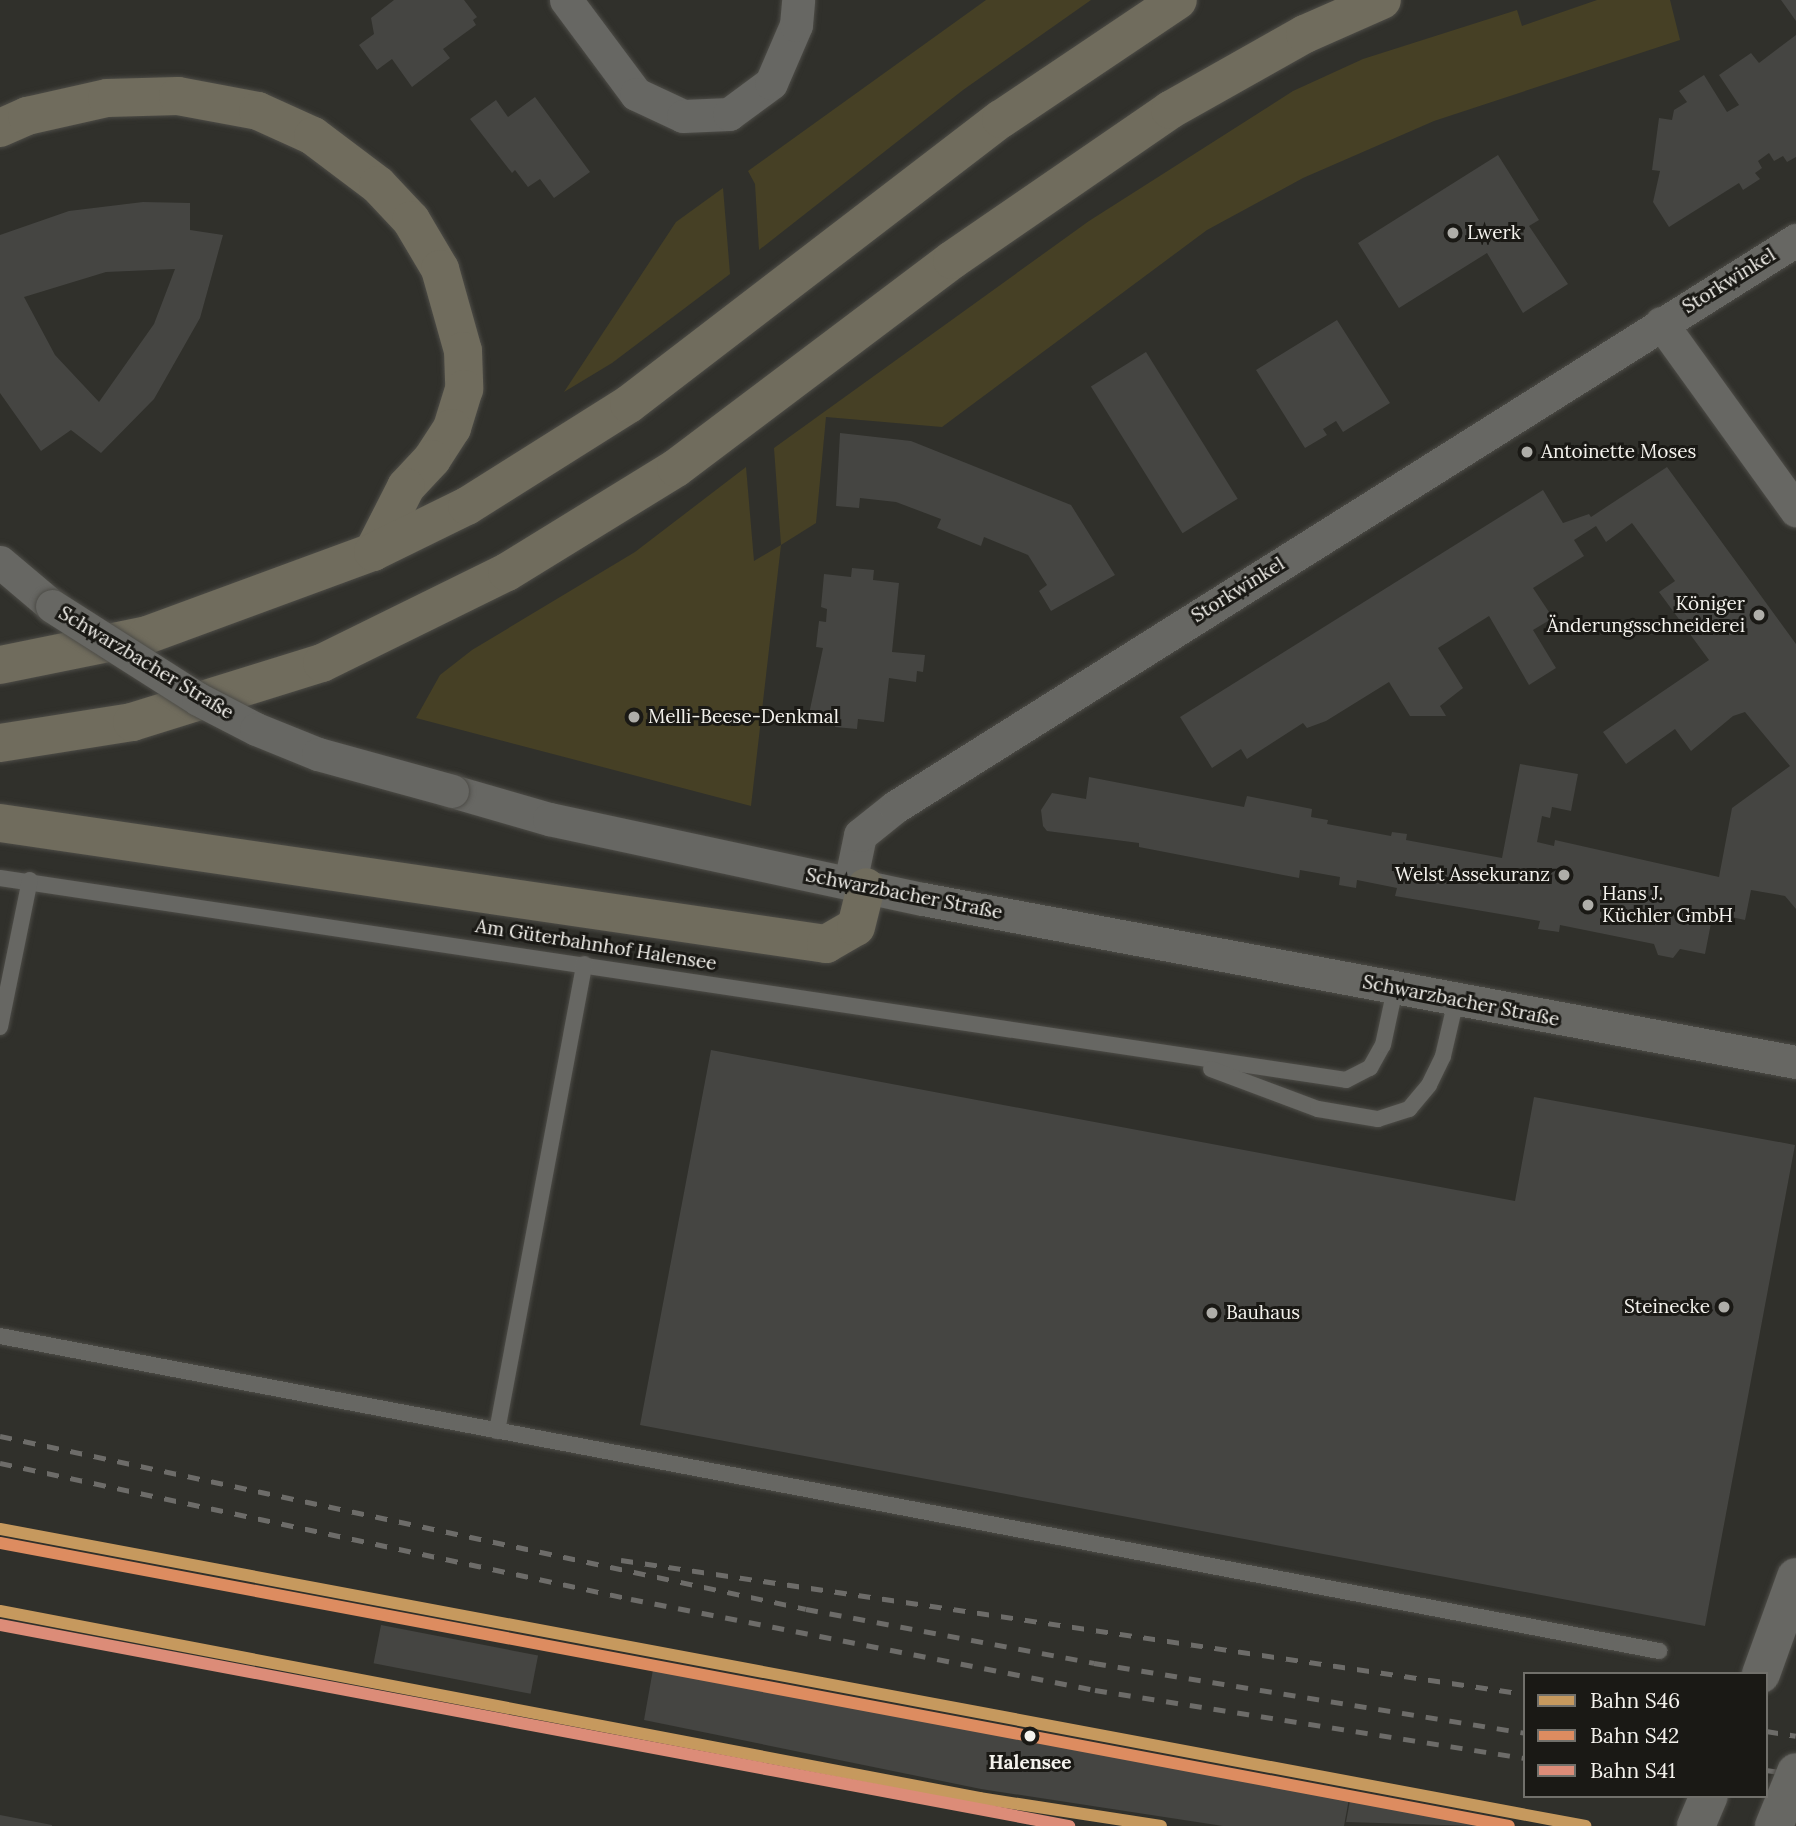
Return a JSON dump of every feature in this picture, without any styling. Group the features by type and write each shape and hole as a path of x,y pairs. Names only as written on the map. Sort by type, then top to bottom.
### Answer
{"highway":[{"path":"0,665 147,635 373,552 467,506 629,404 1001,119 1178,0"},
{"path":"0,743 132,722 322,663 507,572 676,468 952,261 1170,110 1305,34 1382,0"},
{"path":"0,128 27,116 107,98 178,96 258,111 313,136 378,185 411,220 440,269 463,351 464,389 452,428 406,487 373,552"},
{"path":"0,823 826,944 856,927 858,885"}],"main road":[{"path":"1762,1672 1796,1577"},
{"path":"1774,1826 1796,1773"},
{"path":"1696,1826 1708,1798"}],"street":[{"path":"566,0 636,94 683,116 729,114 771,83 796,25 798,0"},
{"name":"Storkwinkel","path":"858,885 860,835 895,807 1796,240"},
{"name":"Storkwinkel","path":"1661,323 1796,510"},
{"name":"Schwarzbacher Straße","path":"0,562 52,606 198,699 256,729 318,754 549,819 858,885 1395,989 1796,1062"}],"lane":[{"name":"Am Güterbahnhof Halensee","path":"0,877 584,964 1185,1059 1346,1080 1370,1068 1383,1045 1395,989"},
{"path":"0,1027 30,880"},
{"path":"497,1431 584,964"},
{"name":"Am Güterbahnhof Halensee","path":"1185,1059 1318,1109 1378,1119 1409,1109 1429,1085 1443,1056 1456,1000"},
{"path":"0,1336 1659,1651"}],"shaded area":[{"path":"986,0 1091,0 963,90 759,250 755,184 748,171"},
{"path":"1597,0 1670,0 1680,40 1434,121 1303,178 1207,230 942,427 826,417 816,523 781,545 774,448 1089,221 1293,91 1363,59 1517,10 1522,26"},
{"path":"723,188 730,274 612,363 564,392 676,222"},
{"path":"746,467 754,561 781,545 751,806 416,718 440,675 472,650 635,552"}],"building":[{"path":"394,0 464,0 477,17 473,20 476,25 443,49 450,58 412,87 392,59 377,70 359,45 374,34 371,18"},
{"path":"1781,0 1796,0 1796,21"},
{"path":"1796,35 1796,157 1787,162 1783,156 1774,161 1769,153 1758,161 1762,168 1755,173 1760,179 1743,190 1739,183 1669,227 1653,202 1660,171 1652,170 1659,118 1672,120 1674,110 1687,102 1679,91 1704,75 1727,112 1739,105 1719,75 1751,53 1759,63"},
{"path":"535,97 590,172 554,198 540,179 528,187 515,170 512,173 470,119 496,100 508,117"},
{"name":"Lwerk","path":"1498,155 1539,220 1529,226 1568,284 1523,313 1487,253 1399,308 1358,243"},
{"path":"143,202 190,203 190,230 223,235 200,318 154,399 101,453 71,430 41,451 0,393 0,235 69,211","holes":["175,269 154,324 99,402 55,355 24,297 106,272"]},
{"path":"1337,320 1390,403 1343,432 1336,421 1323,429 1327,435 1305,448 1256,370"},
{"path":"1146,352 1238,499 1183,533 1091,386"},
{"path":"840,433 911,441 1071,505 1115,575 1051,611 1039,591 1047,585 1028,555 984,537 981,546 937,528 941,519 896,502 860,498 859,508 836,506"},
{"path":"1667,467 1796,644 1796,909 1785,896 1751,890 1745,920 1713,913 1705,954 1680,949 1673,958 1658,955 1654,944 1560,925 1559,932 1538,929 1540,921 1395,896 1397,888 1357,880 1356,888 1339,885 1340,877 1300,870 1299,878 1139,847 1139,843 1047,831 1043,826 1041,810 1052,793 1086,799 1089,777 1244,807 1247,796 1312,809 1311,817 1328,820 1327,824 1391,836 1392,832 1407,834 1406,840 1502,858 1520,764 1578,774 1571,811 1552,807 1550,818 1542,816 1537,842 1554,846 1555,840 1719,877 1732,808 1790,766 1745,712 1733,716 1691,751 1675,729 1626,764 1603,732 1709,660 1659,592 1675,581 1632,523 1606,542 1596,526 1574,540 1584,556 1533,588 1553,618 1533,630 1556,668 1529,685 1489,616 1438,648 1463,688 1440,706 1446,716 1410,716 1389,682 1326,721 1307,728 1303,723 1247,759 1241,749 1212,768 1180,717 1543,490 1563,523 1589,514 1591,517"},
{"path":"852,568 874,570 873,580 899,583 892,652 925,655 923,672 917,671 916,682 889,678 884,722 858,719 857,729 835,727 836,717 809,714 823,648 816,647 819,621 826,622 827,609 821,607 824,574 851,577"},
{"name":"Bauhaus","path":"711,1050 1515,1201 1534,1097 1795,1145 1705,1626 640,1425"},
{"path":"381,1625 538,1656 531,1694 374,1663"},
{"path":"654,1664 1350,1793 1344,1826 1223,1826 981,1789 644,1720"},
{"path":"1351,1795 1477,1820 1476,1826 1346,1822"},
{"path":"0,1815 52,1825 52,1826 0,1826"}],"railway":[{"path":"0,1436 806,1609 1094,1663 1523,1733"},
{"path":"0,1463 631,1599 1095,1690 1523,1758"},
{"path":"621,1560 1523,1694"},
{"path":"1768,1731 1796,1736"},
{"path":"1768,1770 1796,1774"},
{"path":"1768,1793 1796,1797"}],"rail line":[{"name":"S46","path":"0,1529 1585,1826"},
{"name":"S42","path":"0,1543 1509,1826"},
{"name":"S46","path":"0,1611 979,1798 1161,1826"},
{"name":"S41","path":"0,1625 1069,1826"}],"place":[{"name":"Lwerk","path":"1453,233"},
{"name":"Antoinette Moses","path":"1527,452"},
{"name":"Königer Änderungsschneiderei","path":"1759,615"},
{"name":"Melli-Beese-Denkmal","path":"634,717"},
{"name":"Welst Assekuranz","path":"1564,875"},
{"name":"Hans J. Küchler GmbH","path":"1588,905"},
{"name":"Steinecke","path":"1724,1307"},
{"name":"Bauhaus","path":"1212,1313"},
{"name":"Halensee","path":"1030,1736"}]}
